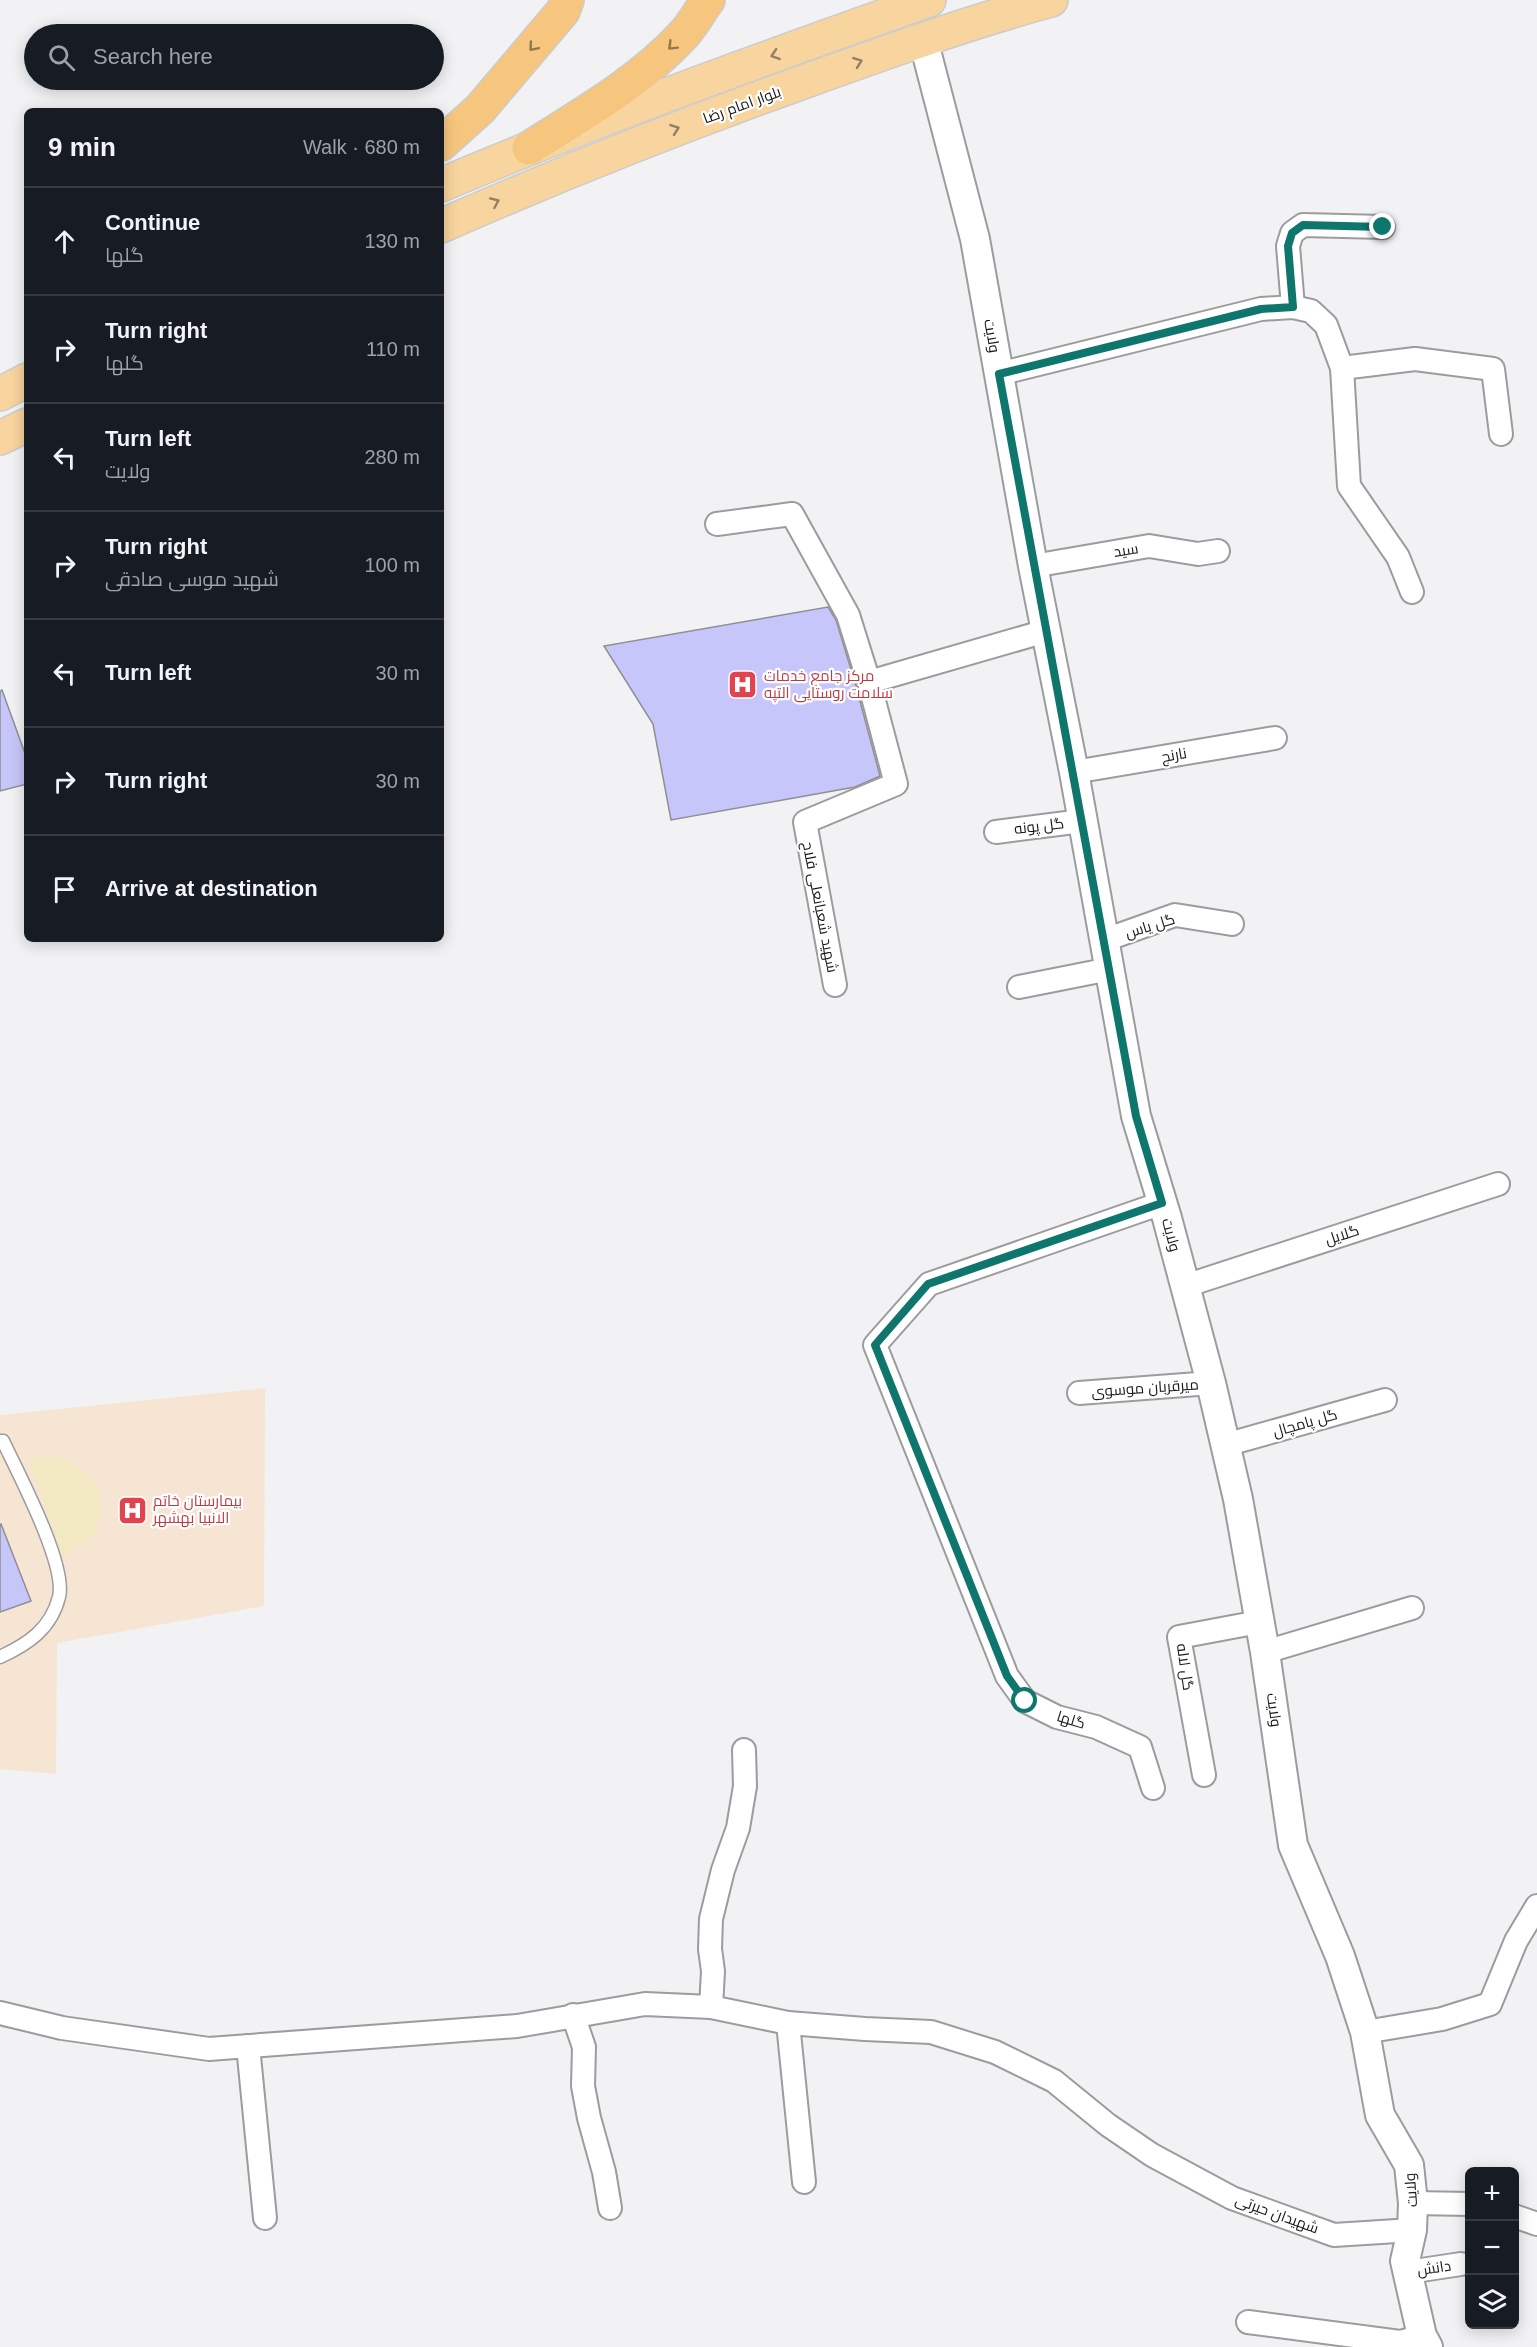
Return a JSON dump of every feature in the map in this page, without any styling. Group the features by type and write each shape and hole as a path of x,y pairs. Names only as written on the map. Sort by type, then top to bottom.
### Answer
{"highway":[{"path":"444,141 480,109 563,10 567,0"},
{"path":"529,148 591,110 658,59 686,32 708,0"}],"main road":[{"path":"444,184 529,148 756,61 929,0"},
{"name":"بلوار امام رضا","path":"444,225 652,137 923,39 1050,0"},
{"path":"0,394 24,382"},
{"path":"0,438 24,426"}],"street":[{"name":"ولایت","path":"923,39 975,239 1033,566 1074,772 1136,1116 1211,1383 1238,1499 1265,1652 1293,1845 1340,1956 1365,2032 1380,2115 1409,2165 1413,2217 1405,2261 1425,2341"},
{"path":"1293,307 1288,246 1292,233 1303,225 1383,227"},
{"path":"999,374 1261,309 1293,307 1311,310 1326,325 1342,368 1349,486 1398,557 1412,592"},
{"path":"1342,368 1415,359 1493,369 1501,434"},
{"path":"717,524 792,514 848,615 869,682 1046,631"},
{"name":"سید","path":"1033,566 1149,546 1198,554 1218,551"},
{"name":"شهید شعبانعلی فلاح","path":"835,985 805,822 896,784 869,682"},
{"name":"نارنج","path":"1074,772 1275,738"},
{"name":"گل پونه","path":"996,832 1082,821"},
{"name":"گل یاس","path":"1105,940 1175,915 1232,924"},
{"path":"1019,987 1110,969"},
{"name":"گلایل","path":"1185,1286 1498,1184"},
{"name":"گلها","path":"1153,1788 1140,1747 1096,1727 1057,1717 1025,1701 1007,1676 875,1345 928,1284 1162,1203"},
{"name":"میرقربان موسوی","path":"1079,1393 1211,1383"},
{"name":"گل پامچال","path":"1225,1445 1384,1400"},
{"path":"1265,1652 1412,1608"},
{"name":"گل لاله","path":"1204,1775 1179,1638 1259,1622"},
{"path":"711,2007 713,1971 710,1949 711,1919 723,1870 738,1828 745,1786 744,1750"},
{"path":"1365,2032 1442,2019 1490,2004 1516,1941 1537,1906"},
{"name":"شهیدان حیرتی","path":"0,2013 62,2028 209,2049 517,2026 645,2004 711,2007 788,2023 931,2032 995,2052 1054,2081 1107,2125 1152,2155 1232,2198 1334,2235 1465,2205"},
{"path":"573,2015 584,2047 583,2086 604,2172 610,2208"},
{"path":"788,2023 804,2182"},
{"path":"248,2046 265,2218"},
{"path":"1519,2217 1537,2224"},
{"name":"دانش","path":"1408,2272 1461,2264"},
{"path":"1248,2322 1400,2342 1425,2341"}],"lane":[{"path":"0,1441 3,1441 43,1530 60,1577 59,1596 47,1624 25,1645 0,1657"}],"shaded area":[{"name":"بیمارستان خاتم الانبیا بهشهر","path":"265,1388 264,1606 57,1643 56,1774 0,1769 0,1415"}],"sand":[{"path":"48,1455 68,1460 82,1468 92,1479 99,1497 100,1516 93,1534 85,1543 63,1556 28,1459"}],"building":[{"name":"مرکز جامع خدمات سلامت روستایی التپه","path":"828,607 836,620 880,776 855,787 671,820 653,724 604,646"},
{"path":"2,690 24,751 24,785 0,791 0,691"},
{"path":"0,1525 31,1601 0,1612"}],"place":[{"name":"مرکز جامع خدمات سلامت روستایی التپه","path":"743,685"},
{"name":"بیمارستان خاتم الانبیا بهشهر","path":"132,1510"}],"route":[{"path":"1025,1701 1007,1676 987,1629 875,1345 928,1284 1162,1203 1136,1116 999,374 1261,309 1293,307 1288,246 1292,233 1303,225 1383,227"}]}
